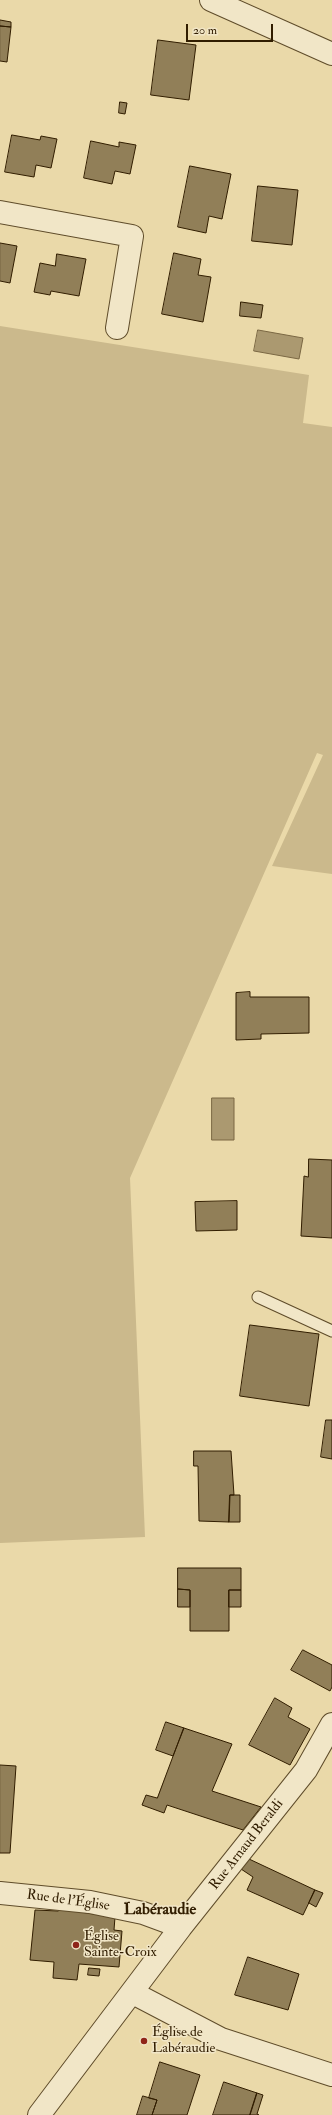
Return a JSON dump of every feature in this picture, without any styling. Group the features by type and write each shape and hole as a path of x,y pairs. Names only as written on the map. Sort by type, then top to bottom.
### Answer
{"street":[{"path":"211,0 332,54"},
{"path":"0,212 132,236 117,328"},
{"name":"Rue Arnaud Beraldi","path":"39,2115 89,2047 133,1993 181,1927 306,1770 332,1724"},
{"name":"Rue de l'Église","path":"0,1893 90,1902 143,1913 181,1927"},
{"path":"133,1993 221,2039 332,2075"}],"lane":[{"path":"258,1297 332,1331"}],"shaded area":[{"path":"0,326 309,375 303,423 332,427 332,874 272,866 323,755 317,753 130,1178 145,1537 0,1543"},
{"path":"258,330 303,338 299,359 254,351"},
{"path":"212,1098 234,1098 234,1140 212,1140"}],"building":[{"path":"0,20 11,22 11,27 0,26"},
{"path":"0,26 11,27 7,62 0,61"},
{"path":"158,40 196,45 189,100 151,95"},
{"path":"120,102 127,103 125,114 119,113"},
{"path":"12,135 40,140 41,136 57,139 51,168 36,165 34,177 5,172"},
{"path":"91,141 119,147 119,142 136,145 130,174 115,171 112,184 84,178"},
{"path":"190,166 231,174 222,219 209,216 206,233 178,227"},
{"path":"258,186 298,190 292,245 252,241"},
{"path":"0,243 17,246 10,283 0,281"},
{"path":"174,253 201,259 198,275 211,277 203,322 162,314"},
{"path":"57,254 86,259 79,296 51,291 50,295 34,292 40,263 55,266"},
{"path":"241,302 263,305 261,318 240,316"},
{"path":"250,992 250,997 309,997 309,1033 261,1034 261,1039 236,1040 236,993"},
{"path":"309,1159 332,1160 332,1238 301,1236 304,1176 308,1177"},
{"path":"237,1201 237,1230 196,1231 195,1202"},
{"path":"250,1325 319,1334 309,1406 240,1396"},
{"path":"326,1420 332,1420 332,1459 321,1457"},
{"path":"194,1451 231,1451 234,1495 230,1495 229,1522 199,1521 198,1466 194,1466"},
{"path":"230,1495 240,1495 240,1522 229,1522"},
{"path":"178,1568 241,1568 241,1590 229,1590 229,1631 190,1631 190,1590 178,1589"},
{"path":"178,1589 190,1590 190,1607 178,1607"},
{"path":"229,1590 241,1590 241,1607 229,1607"},
{"path":"303,1650 332,1665 332,1687 330,1691 291,1670"},
{"path":"275,1698 292,1708 288,1717 310,1729 290,1765 249,1745"},
{"path":"166,1722 184,1728 173,1756 156,1750"},
{"path":"184,1728 232,1744 212,1791 261,1807 243,1830 167,1805 164,1813 142,1805 146,1795 157,1798"},
{"path":"0,1765 16,1766 10,1853 0,1853"},
{"path":"249,1859 315,1890 303,1915 247,1890 253,1877 241,1869"},
{"path":"315,1890 323,1893 316,1907 309,1903"},
{"name":"Église Sainte-Croix","path":"60,1909 115,1917 114,1930 122,1931 119,1967 79,1964 77,1980 53,1978 54,1962 30,1960 35,1910 58,1911"},
{"path":"248,1957 299,1974 288,2010 235,1995"},
{"path":"89,1968 100,1969 99,1976 88,1975"},
{"path":"160,2062 200,2075 187,2115 152,2115 157,2100 149,2098"},
{"path":"224,2082 257,2093 250,2115 213,2115"},
{"path":"257,2093 263,2095 257,2114 259,2115 250,2115"},
{"path":"143,2096 157,2100 152,2115 137,2115"}],"place":[{"name":"Église Sainte-Croix","path":"76,1945"},
{"name":"Église de Labéraudie","path":"144,2041"}],"district":[{"name":"Labéraudie","path":"160,1911"}]}
